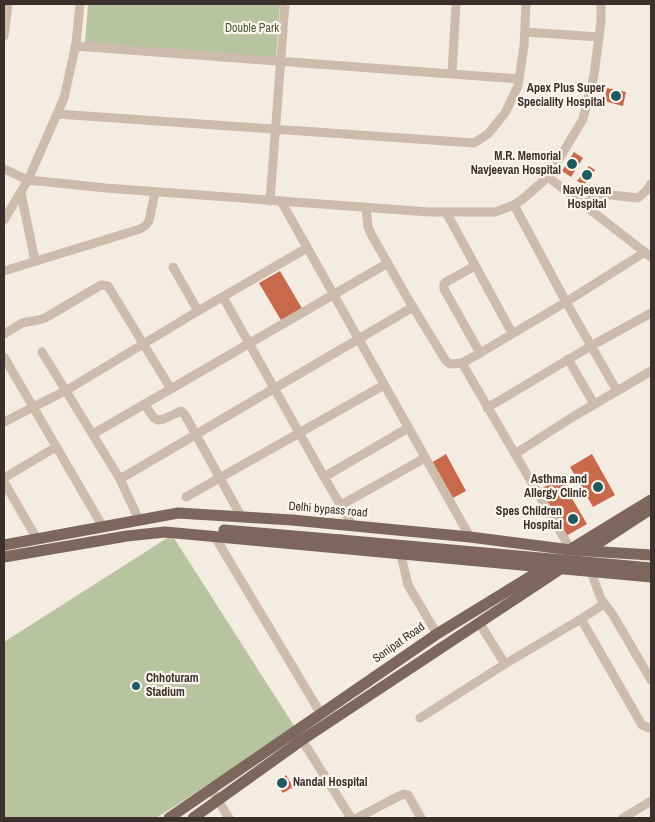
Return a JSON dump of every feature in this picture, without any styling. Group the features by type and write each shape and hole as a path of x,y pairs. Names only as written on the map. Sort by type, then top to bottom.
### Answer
{"main road":[{"name":"Sonipat Road","path":"193,818 302,740 437,634 651,500"},
{"name":"Sonipat Road","path":"169,818 320,714 369,689 480,624 651,509"},
{"name":"Delhi bypass road","path":"4,545 178,513 241,516 470,537 571,550 651,555"},
{"path":"163,515 165,518 170,519 651,568"},
{"path":"159,532 168,527 188,527 342,537 651,562"},
{"path":"4,557 159,532 651,577"}],"street":[{"path":"4,36 8,4"},
{"path":"4,220 28,180 64,98 75,46 80,4"},
{"path":"270,200 285,4"},
{"path":"452,74 456,4"},
{"path":"57,114 474,143 488,134 505,113 518,86 525,32 526,4"},
{"path":"4,169 28,180 155,192 366,208 446,212 495,212 514,205 548,177 583,119 594,75 601,4"},
{"path":"525,32 599,37"},
{"path":"75,46 519,79"},
{"path":"366,208 368,227 446,361 450,364 462,363 648,255 548,177"},
{"path":"582,204 602,194 638,198 651,184"},
{"path":"4,271 146,226 155,192"},
{"path":"21,194 35,261"},
{"path":"280,201 470,537"},
{"path":"514,205 566,302 617,391"},
{"path":"446,212 512,333"},
{"path":"4,422 67,390 307,248"},
{"path":"92,434 334,296 388,263"},
{"path":"475,266 446,282 444,290 480,353"},
{"path":"173,267 198,311"},
{"path":"4,334 22,323 45,318 104,285 110,288 171,389"},
{"path":"223,297 324,478 353,526"},
{"path":"120,479 276,390 413,307"},
{"path":"488,408 591,346 651,313"},
{"path":"42,352 120,479 139,520"},
{"path":"4,357 103,528"},
{"path":"568,360 594,404"},
{"path":"462,363 571,550"},
{"path":"515,454 594,404 651,371"},
{"path":"186,496 384,385"},
{"path":"144,404 154,418 158,420 181,412 185,415 241,516"},
{"path":"324,478 408,428"},
{"path":"4,478 56,447"},
{"path":"340,504 425,458"},
{"path":"4,482 37,539"},
{"path":"214,537 320,714"},
{"path":"401,555 408,585 437,634"},
{"path":"591,572 601,599 651,680"},
{"path":"420,718 604,604"},
{"path":"581,619 642,725 651,727"},
{"path":"480,624 505,664"},
{"path":"302,740 351,818"},
{"path":"211,788 229,818"},
{"path":"358,818 403,794 408,795 421,818"},
{"path":"623,818 651,801"}],"green space":[{"name":"Double Park","path":"88,4 280,4 276,57 85,44"},
{"name":"Chhoturam Stadium","path":"172,535 296,729 156,818 4,818 4,642"}],"building":[{"path":"607,88 626,92 623,106 604,101"},
{"path":"574,152 583,158 571,177 562,171"},
{"path":"589,166 595,170 584,185 577,181"},
{"path":"280,271 303,310 282,322 259,283"},
{"path":"446,454 466,491 451,499 431,463"},
{"path":"592,454 615,495 593,507 570,467"},
{"path":"560,478 587,524 566,536 539,490"},
{"path":"286,775 293,787 283,793 276,782"}],"place":[{"name":"Apex Plus Super Speciality Hospital","path":"616,96"},
{"name":"M.R. Memorial Navjeevan Hospital","path":"572,164"},
{"name":"Navjeevan Hospital","path":"587,175"},
{"name":"Asthma and Allergy Clinic","path":"598,487"},
{"name":"Spes Children Hospital","path":"573,519"},
{"name":"Chhoturam Stadium","path":"136,686"},
{"name":"Nandal Hospital","path":"282,783"}]}
